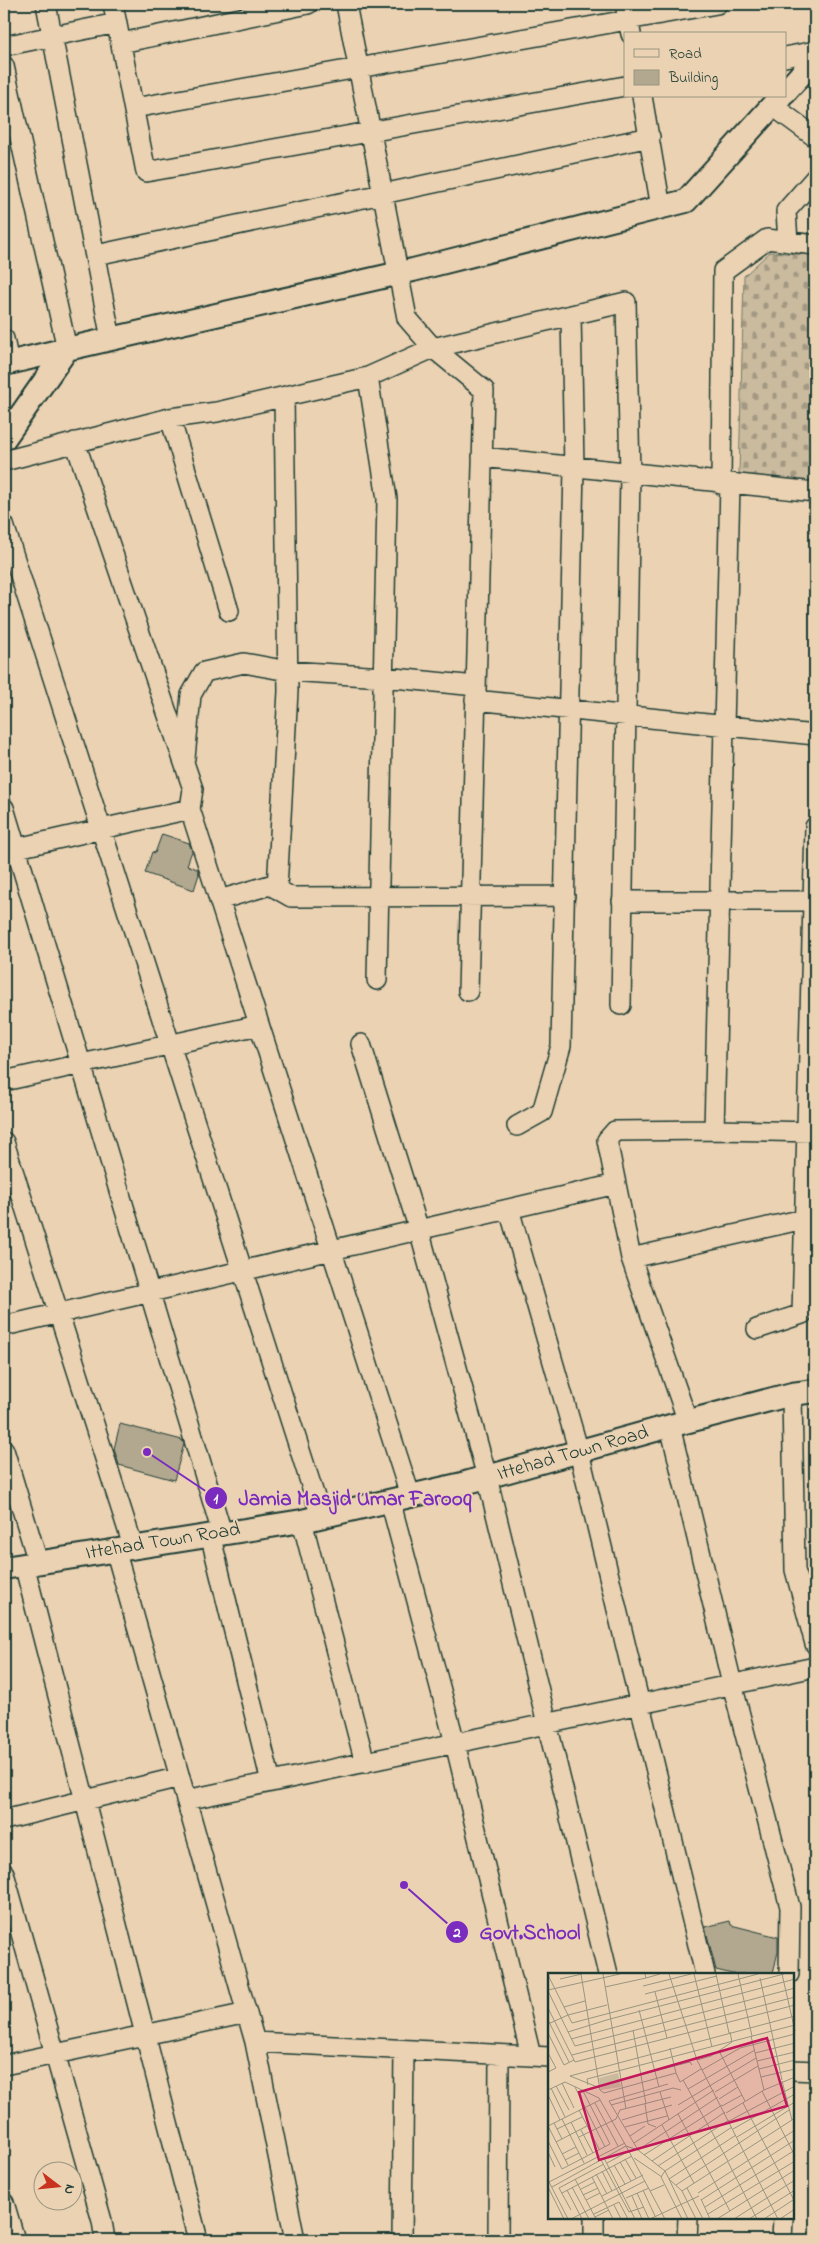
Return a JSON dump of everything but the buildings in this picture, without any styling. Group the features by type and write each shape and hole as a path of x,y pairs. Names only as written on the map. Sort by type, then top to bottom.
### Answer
{"street":[{"path":"46,4 111,339"},
{"path":"113,4 146,172 624,86"},
{"path":"121,43 308,4"},
{"path":"346,4 407,318 433,348 484,390 468,991"},
{"path":"134,108 717,4"},
{"path":"4,46 117,24"},
{"path":"786,57 815,52"},
{"path":"786,91 815,59"},
{"path":"4,68 67,350 4,438"},
{"path":"642,98 661,208"},
{"path":"4,339 6,364 398,273 686,202 780,98 815,137"},
{"path":"96,255 650,137"},
{"path":"788,242 786,211 815,178"},
{"path":"714,1130 724,725 725,484 723,271 767,239 815,245"},
{"path":"4,460 170,418 217,412 368,377 433,348 626,302 630,474 621,1005"},
{"path":"517,1126 542,1112 561,1046 574,468 572,315"},
{"path":"368,377 387,500 377,980"},
{"path":"278,889 288,670 284,397"},
{"path":"170,418 229,612"},
{"path":"75,442 193,790 190,809 332,1250 400,1497 455,1743 540,2057 255,2042"},
{"path":"482,458 815,492"},
{"path":"4,525 243,1270 311,1518 365,1763"},
{"path":"184,765 191,695 204,672 244,663 288,670 384,677 568,710 815,735"},
{"path":"4,808 10,850 81,1064 150,1292 216,1534 271,1782"},
{"path":"10,850 190,809"},
{"path":"757,1329 802,1314 804,1219 810,1132 815,827"},
{"path":"219,900 270,885 291,896 565,896"},
{"path":"622,901 814,901"},
{"path":"4,1081 259,1025"},
{"path":"361,1044 419,1230 487,1477 608,1973"},
{"path":"789,1973 790,1907 732,1684 679,1424 631,1258 606,1140 616,1130 810,1132"},
{"path":"4,1142 59,1313 124,1548 186,1800 255,2042 295,2240"},
{"path":"4,1326 616,1184"},
{"path":"509,1209 579,1452 705,1973"},
{"path":"631,1258 804,1219"},
{"name":"Ittehad Town Road","path":"22,1565 311,1518 487,1477 792,1394 815,1391"},
{"path":"792,1394 795,1570 815,1644"},
{"path":"4,1450 22,1565 198,2240"},
{"path":"186,1800 815,1667"},
{"path":"4,1820 180,1777"},
{"path":"4,1873 102,2221 105,2240"},
{"path":"4,2065 247,2013"},
{"path":"402,2240 404,2050"},
{"path":"498,2055 498,2240"},
{"path":"794,2070 815,2071"},
{"path":"4,2203 15,2240"},
{"path":"594,2219 594,2240"},
{"path":"687,2240 688,2219"},
{"path":"782,2240 783,2219"}],"green space":[{"path":"770,252 815,255 815,482 739,474 744,276"}],"place":[{"name":"Jamia Masjid Umar Farooq","path":"147,1452"},
{"name":"Govt.School","path":"404,1885"}]}
